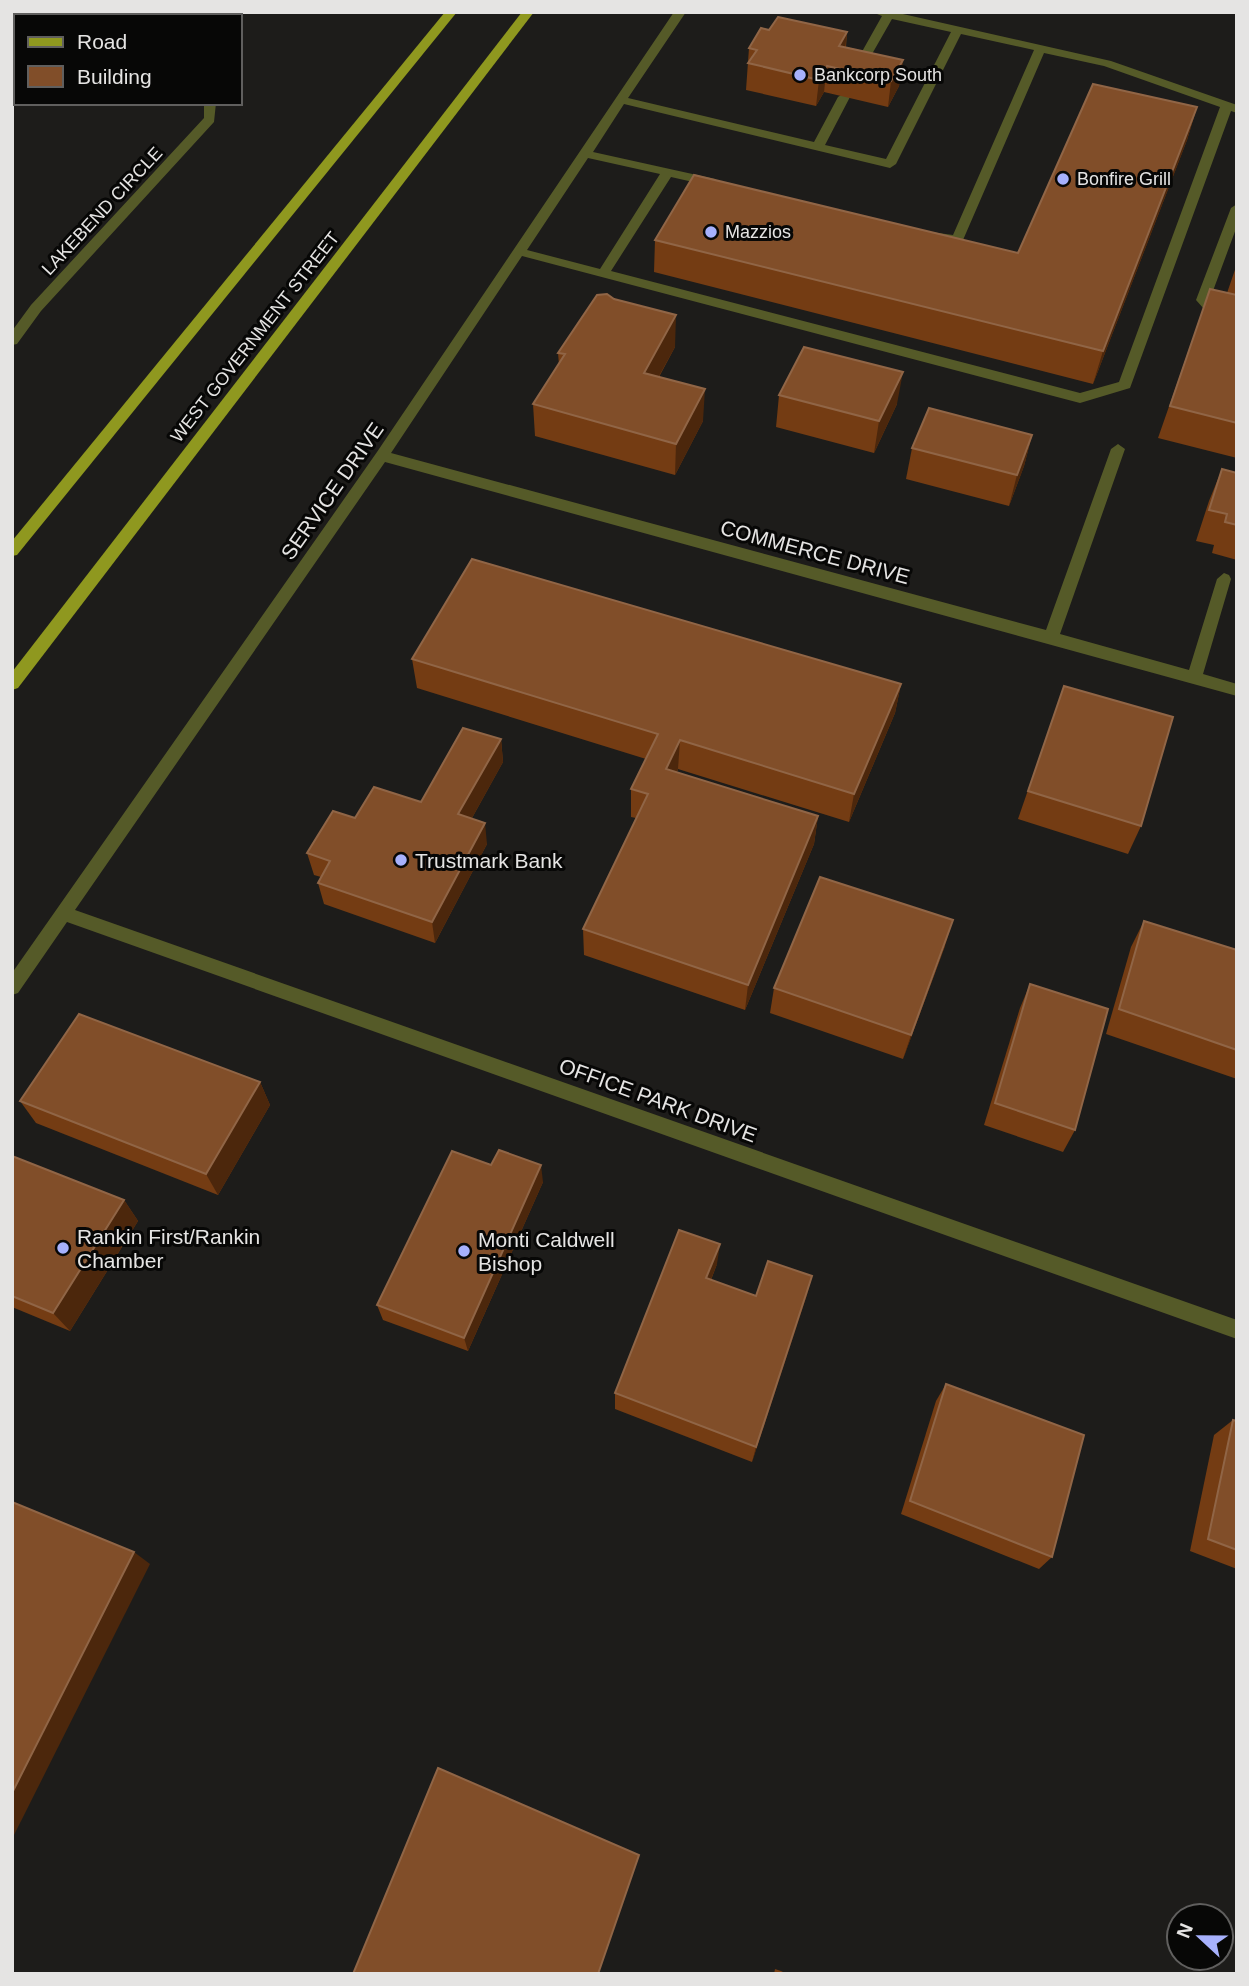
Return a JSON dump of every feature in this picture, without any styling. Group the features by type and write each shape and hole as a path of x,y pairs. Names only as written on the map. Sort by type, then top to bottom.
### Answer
{"main road":[{"path":"12,551 452,12"},
{"name":"WEST GOVERNMENT STREET","path":"12,684 528,12"}],"street":[{"name":"SERVICE DRIVE","path":"12,989 382,456 680,12"},
{"path":"521,252 1080,398 1125,385 1232,107 1107,63 883,13 855,76"},
{"path":"622,100 890,164 958,29"},
{"path":"918,230 957,240 1041,47"},
{"path":"818,147 844,97"},
{"name":"LAKEBEND CIRCLE","path":"12,341 36,308 211,119 210,105"},
{"path":"587,154 733,188"},
{"path":"604,274 668,172"},
{"path":"1237,208 1203,300 1209,306 1237,313"},
{"path":"1051,637 1118,449"},
{"name":"COMMERCE DRIVE","path":"382,456 1237,690"},
{"path":"1194,678 1224,579"},
{"name":"OFFICE PARK DRIVE","path":"65,914 1237,1330"}],"building":[{"path":"778,17 847,32 839,46 903,60 891,81 827,66 819,80 748,63 757,50 749,48 761,28 769,30"},
{"path":"1093,84 1197,107 1103,351 655,240 694,175 1018,253"},
{"path":"1210,289 1237,295 1237,423 1170,406"},
{"path":"607,294 614,299 676,315 644,373 705,389 676,444 533,404 565,354 558,353 597,295"},
{"path":"804,347 903,372 879,421 779,395"},
{"path":"929,408 1032,435 1017,475 912,448"},
{"path":"1222,469 1237,473 1237,525 1225,522 1227,514 1209,510"},
{"path":"472,559 901,684 854,794 680,740 666,769 818,816 748,985 583,929 648,794 631,789 658,734 412,659"},
{"path":"1064,686 1173,717 1141,826 1028,791"},
{"name":"Trustmark Bank","path":"463,728 501,739 458,814 485,823 432,922 318,883 330,861 307,853 333,811 355,818 374,787 421,802"},
{"path":"820,877 953,920 911,1035 774,988"},
{"path":"1144,921 1237,950 1237,1050 1119,1009"},
{"path":"1030,984 1108,1009 1075,1130 995,1103"},
{"path":"79,1014 260,1082 206,1174 20,1101"},
{"name":"Monti Caldwell Bishop","path":"499,1150 541,1165 464,1338 377,1305 452,1151 491,1165"},
{"name":"Rankin First/Rankin Chamber","path":"12,1156 124,1200 53,1313 12,1296"},
{"path":"679,1230 720,1244 706,1278 756,1296 768,1261 812,1276 756,1447 615,1393"},
{"path":"946,1384 1084,1435 1052,1557 910,1501"},
{"path":"1233,1420 1237,1421 1237,1550 1208,1539"},
{"path":"12,1502 134,1552 12,1793"},
{"path":"438,1768 639,1855 598,1974 353,1974"}],"place":[{"name":"Bankcorp South","path":"800,75"},
{"name":"Bonfire Grill","path":"1063,179"},
{"name":"Mazzios","path":"711,232"},
{"name":"Trustmark Bank","path":"401,860"},
{"name":"Rankin First/Rankin Chamber","path":"63,1248"},
{"name":"Monti Caldwell Bishop","path":"464,1251"}]}
